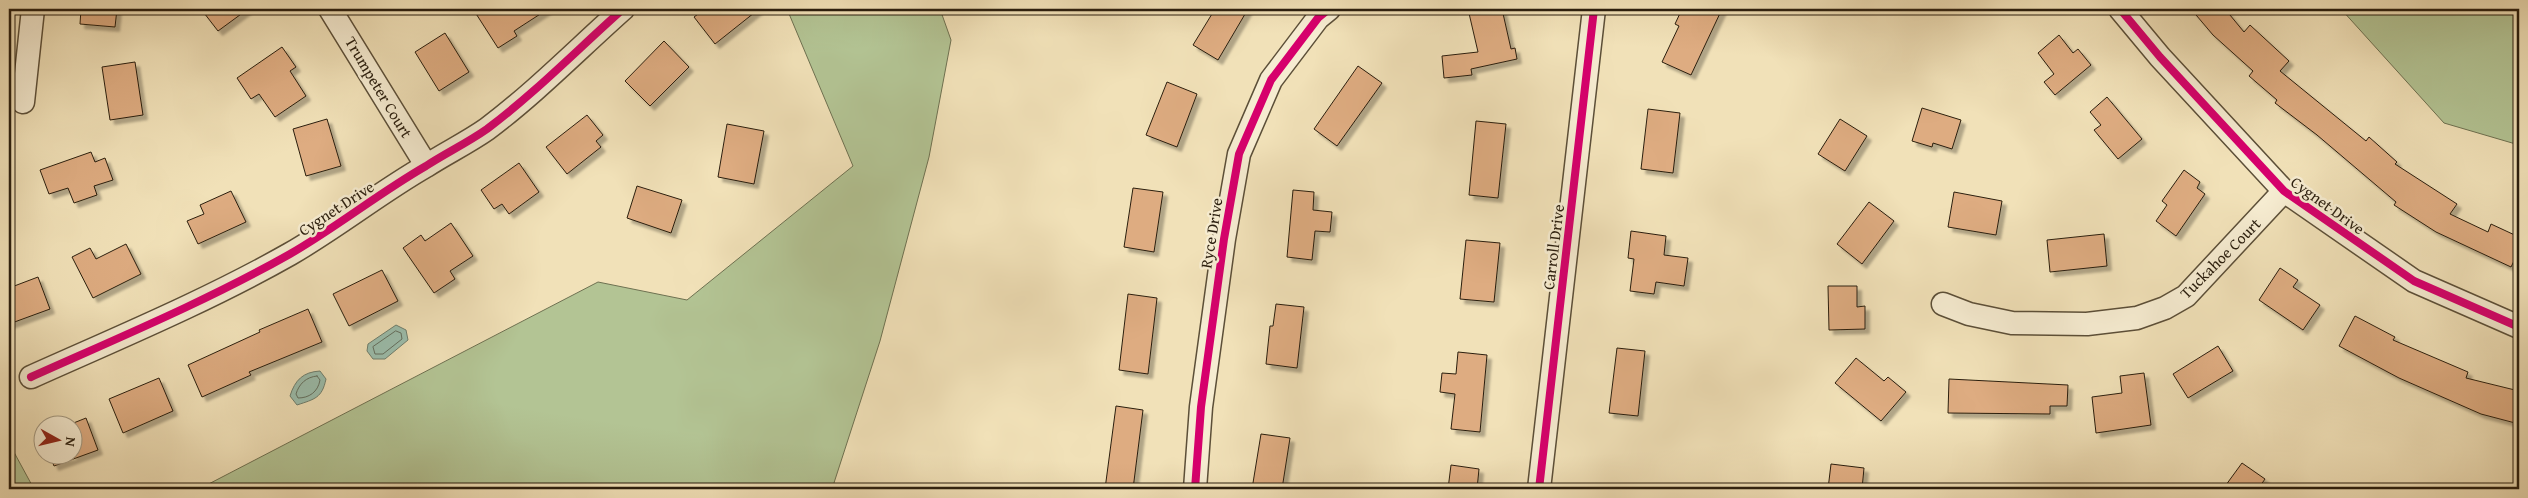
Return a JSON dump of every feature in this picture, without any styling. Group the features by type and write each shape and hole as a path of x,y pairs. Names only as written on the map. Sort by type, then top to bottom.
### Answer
{"street":[{"path":"23,102 33,9"},
{"name":"Trumpeter Court","path":"330,9 426,165"},
{"name":"Cygnet Drive","path":"31,377 158,320 290,254 426,165 455,151 488,128 533,91 622,9"},
{"name":"Ryce Drive","path":"1195,489 1201,407 1224,239 1239,154 1271,80 1318,18 1329,9"},
{"name":"Carroll Drive","path":"1539,489 1594,9"},
{"name":"Cygnet Drive","path":"2120,9 2160,57 2284,191 2414,281 2519,327"},
{"name":"Tuckahoe Court","path":"1944,304 1969,314 2012,323 2087,324 2138,318 2165,308 2186,296 2284,191"}],"shaded area":[{"path":"787,9 940,9 951,40 929,157 880,341 832,489 199,489 598,282 687,300 853,166"},
{"path":"2341,9 2519,9 2519,145 2444,123"},
{"path":"9,443 34,489 9,489"}],"water":[{"path":"396,325 406,330 408,340 385,359 373,359 367,351 368,344"},
{"path":"320,371 326,379 320,394 297,405 290,396 294,385 304,375"}],"building":[{"path":"81,9 117,9 115,27 80,24"},
{"path":"201,9 248,9 218,31"},
{"path":"473,9 548,9 514,31 517,36 498,48"},
{"path":"705,9 759,9 715,44 694,17"},
{"path":"1215,9 1248,9 1218,60 1193,45"},
{"path":"1468,9 1502,9 1511,49 1515,48 1517,59 1471,69 1472,75 1444,78 1442,56 1478,52"},
{"path":"1682,9 1722,9 1691,75 1662,62 1679,26 1675,24"},
{"path":"2191,9 2225,9 2244,32 2250,25 2289,61 2280,71 2366,141 2369,137 2397,162 2395,164 2457,204 2450,214 2488,232 2491,224 2519,237 2519,251 2511,267 2436,232 2394,205 2396,202 2317,135 2275,103 2277,100 2249,76 2253,71 2213,35"},
{"path":"445,33 469,72 439,91 415,52"},
{"path":"2059,35 2073,53 2078,49 2091,65 2055,95 2044,82 2054,74 2038,53"},
{"path":"664,41 689,67 650,106 625,81"},
{"path":"282,47 296,67 290,71 306,96 275,117 259,94 251,99 237,78"},
{"path":"135,62 143,115 110,120 102,67"},
{"path":"1358,66 1382,83 1337,146 1314,129"},
{"path":"1167,82 1197,94 1177,147 1146,135"},
{"path":"2107,97 2142,139 2118,159 2094,130 2101,125 2090,112"},
{"path":"1922,108 1961,120 1952,149 1933,143 1932,147 1912,141"},
{"path":"1648,109 1680,113 1673,173 1641,169"},
{"path":"587,115 603,135 596,141 601,147 567,174 546,147"},
{"path":"327,119 341,166 306,176 293,129"},
{"path":"1840,119 1867,136 1845,171 1818,154"},
{"path":"1476,121 1506,124 1498,198 1469,195"},
{"path":"727,124 764,131 754,184 718,177"},
{"path":"91,152 95,162 105,158 113,180 94,186 97,195 74,203 68,188 49,194 40,170"},
{"path":"519,163 539,192 509,214 502,204 494,209 481,190"},
{"path":"2184,170 2200,182 2197,188 2205,194 2176,236 2156,221 2167,205 2162,201"},
{"path":"637,186 682,200 671,233 627,218"},
{"path":"1133,188 1163,192 1154,252 1124,247"},
{"path":"1293,190 1314,192 1313,210 1332,212 1330,232 1315,231 1312,260 1287,257"},
{"path":"231,191 246,222 198,244 187,221 204,214 200,205"},
{"path":"1954,192 2002,201 1996,235 1948,227"},
{"path":"1869,202 1894,221 1862,264 1837,244"},
{"path":"451,223 473,256 450,271 455,279 434,293 403,248 421,235 425,241"},
{"path":"1631,231 1666,236 1664,255 1688,258 1684,286 1656,282 1654,294 1630,291 1634,259 1628,258"},
{"path":"2104,234 2107,266 2050,272 2047,240"},
{"path":"1466,240 1500,243 1494,302 1460,299"},
{"path":"126,244 141,274 93,298 72,257 90,248 96,259"},
{"path":"2280,268 2298,280 2293,287 2320,305 2303,330 2259,300"},
{"path":"382,270 398,301 349,326 333,294"},
{"path":"38,277 50,309 9,324 9,288"},
{"path":"1828,286 1857,286 1857,307 1865,306 1865,329 1829,330"},
{"path":"1128,294 1157,298 1148,374 1119,370"},
{"path":"1276,304 1304,307 1297,368 1266,364 1270,326 1273,326"},
{"path":"308,309 322,342 249,372 251,375 202,397 188,365 260,332 259,330"},
{"path":"2355,316 2395,337 2393,340 2468,372 2466,378 2519,391 2519,424 2481,414 2399,378 2339,346"},
{"path":"2218,346 2233,371 2188,398 2173,374"},
{"path":"1617,348 1645,351 1638,416 1609,413"},
{"path":"1458,352 1487,355 1480,432 1451,429 1455,394 1440,392 1442,373 1456,374"},
{"path":"1856,358 1884,381 1888,377 1906,392 1881,421 1835,383"},
{"path":"2144,373 2151,425 2096,433 2092,397 2122,393 2120,376"},
{"path":"159,378 173,411 123,433 109,399"},
{"path":"1949,379 2068,385 2067,406 2050,406 2050,414 1948,413"},
{"path":"1116,406 1143,410 1133,489 1105,489"},
{"path":"86,418 98,450 82,456 82,420"},
{"path":"1261,434 1290,438 1282,489 1252,489"},
{"path":"2242,463 2265,479 2258,489 2223,489"},
{"path":"1831,464 1864,468 1862,489 1828,489"},
{"path":"1451,465 1479,469 1477,489 1448,489"}],"cycle path":[{"path":"31,377 227,288 307,244 409,176 487,129 539,86 623,9"},
{"path":"1195,489 1201,407 1224,239 1239,154 1271,80 1318,18 1329,9"},
{"path":"1539,489 1594,9"},
{"path":"2120,9 2160,57 2284,191 2414,281 2519,327"}]}
